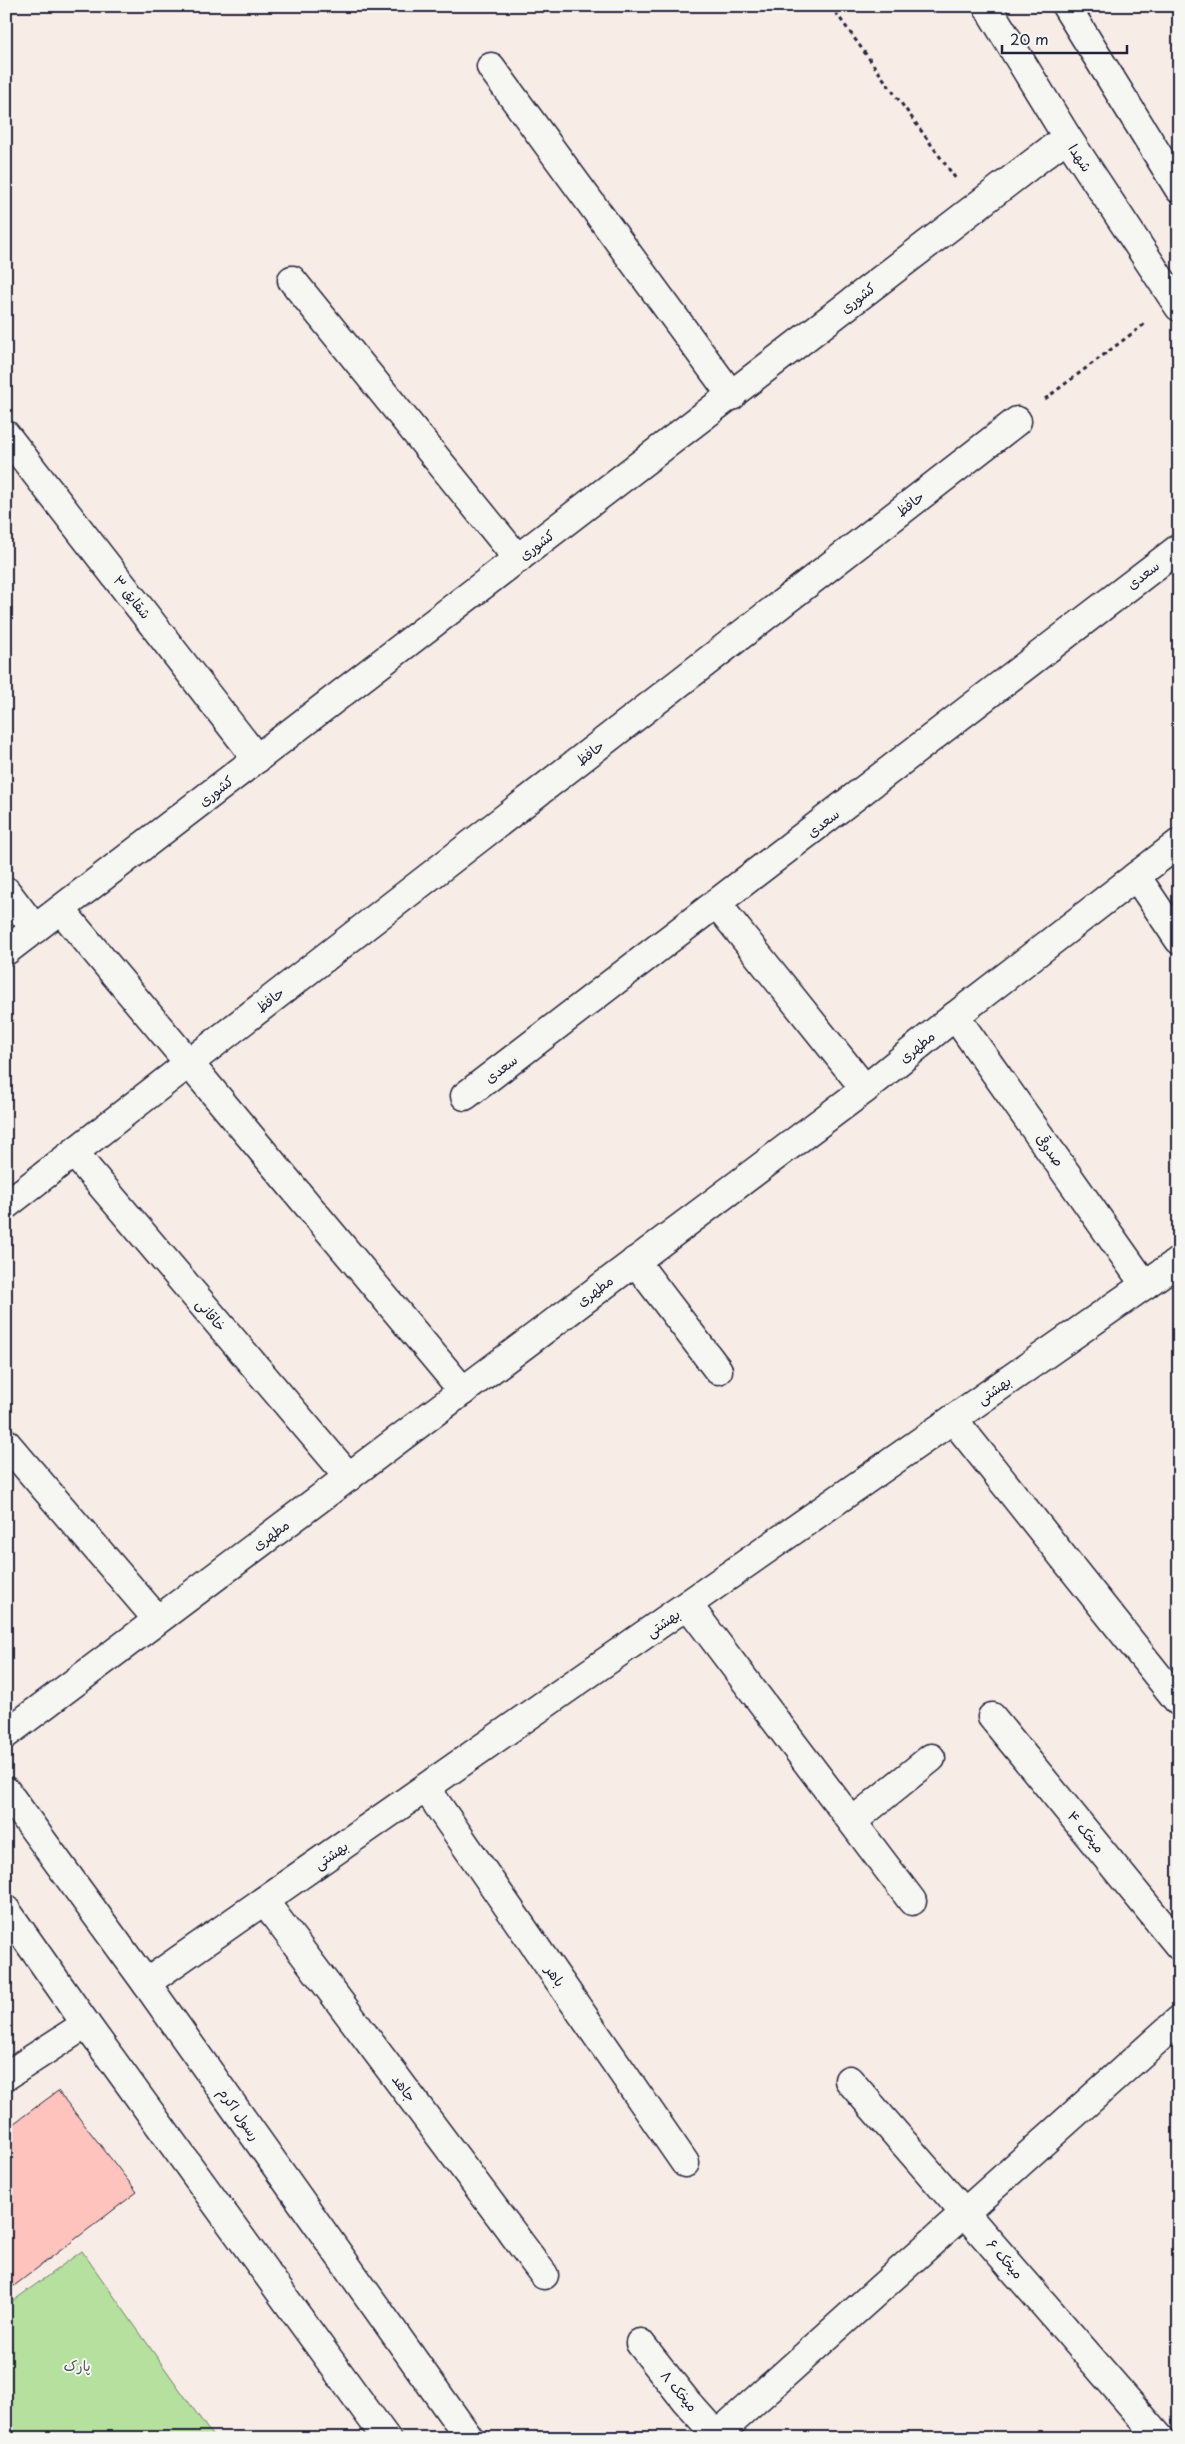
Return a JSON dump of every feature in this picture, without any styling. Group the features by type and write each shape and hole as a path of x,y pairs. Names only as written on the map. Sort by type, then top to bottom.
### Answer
{"street":[{"name":"شهدا","path":"987,6 1066,137 1177,304"},
{"path":"1066,6 1179,189"},
{"path":"491,67 732,396"},
{"name":"کشوری","path":"6,951 977,208 1066,137"},
{"path":"292,280 518,559"},
{"name":"حافظ","path":"6,1205 1016,421"},
{"name":"شقایق ۳","path":"6,435 257,759"},
{"name":"سعدی","path":"466,1096 1179,548"},
{"name":"مطهری","path":"6,1734 865,1089 1179,843"},
{"path":"1136,876 1179,940"},
{"path":"6,891 36,929"},
{"path":"717,904 865,1089"},
{"path":"60,910 463,1391"},
{"name":"صدوقی","path":"956,1016 1146,1284"},
{"name":"خاقانی","path":"74,1153 349,1477"},
{"path":"635,1261 718,1370"},
{"name":"بهشتی","path":"146,1983 1179,1261"},
{"path":"953,1419 1178,1702"},
{"path":"6,1443 157,1619"},
{"path":"688,1605 912,1901"},
{"name":"میخک ۴","path":"992,1718 1179,1946"},
{"path":"853,1821 931,1758"},
{"name":"باهر","path":"426,1788 685,2163"},
{"name":"رسول اکرم","path":"6,1791 146,1983 469,2438"},
{"name":"جاهد","path":"264,1901 544,2275"},
{"path":"6,1910 86,2024 386,2438"},
{"path":"718,2436 964,2211 1179,2020"},
{"path":"6,2076 86,2024"},
{"name":"میخک ۶","path":"849,2080 1160,2438"},
{"name":"میخک ۸","path":"640,2343 718,2436"}],"path":[{"path":"831,6 977,208"},
{"path":"1016,421 1177,304"}],"green space":[{"name":"پارک","path":"82,2251 214,2438 6,2438 6,2306"}],"building":[{"path":"58,2091 137,2192 6,2292 6,2129"}]}
